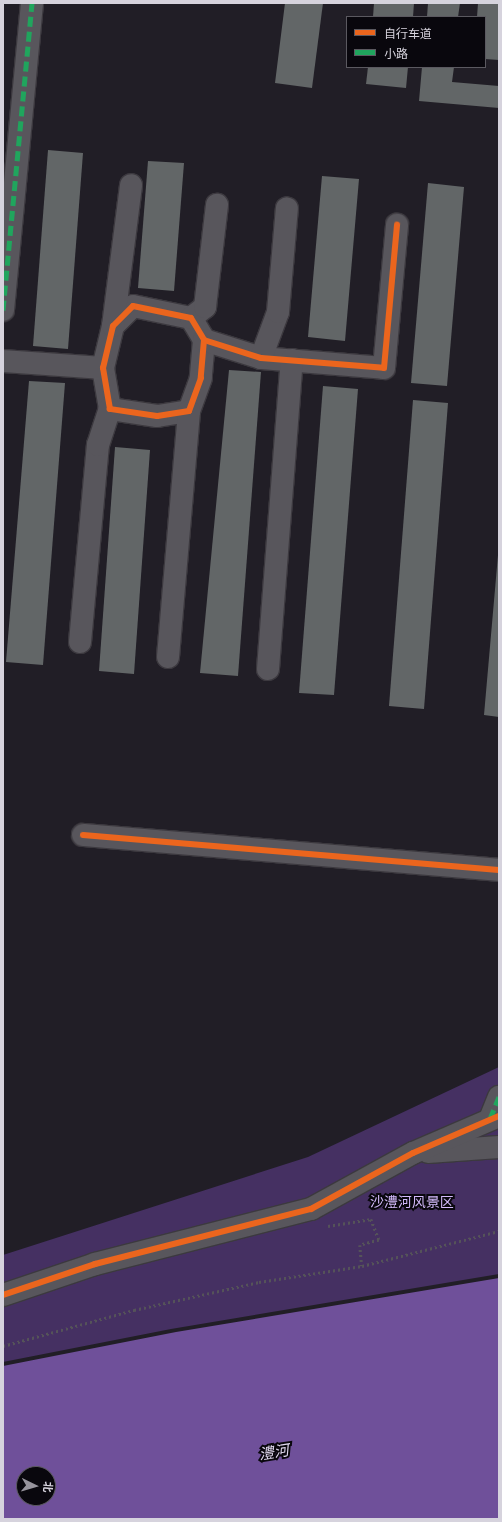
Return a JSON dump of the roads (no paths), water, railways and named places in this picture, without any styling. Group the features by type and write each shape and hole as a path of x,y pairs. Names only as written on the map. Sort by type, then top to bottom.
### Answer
{"street":[{"path":"3,310 32,3"},
{"path":"80,642 98,445 110,409 103,368 113,326 131,185"},
{"path":"191,318 205,307 216,205"},
{"path":"261,358 278,312 287,208"},
{"path":"204,340 261,358 384,368 397,225"},
{"path":"113,326 133,306 191,318 204,340 201,378 189,411 168,657"},
{"path":"268,669 292,360"},
{"path":"3,361 103,368"},
{"path":"110,409 157,416 189,411"},
{"path":"83,835 499,870"},
{"path":"3,1295 95,1264 311,1209 412,1153 495,1118 499,1097"},
{"path":"412,1153 499,1147"}],"water":[{"name":"澧河","path":"499,1278 499,1519 3,1519 3,1366 176,1332"}],"park label":[{"name":"沙澧河风景区","path":"412,1202"}]}
